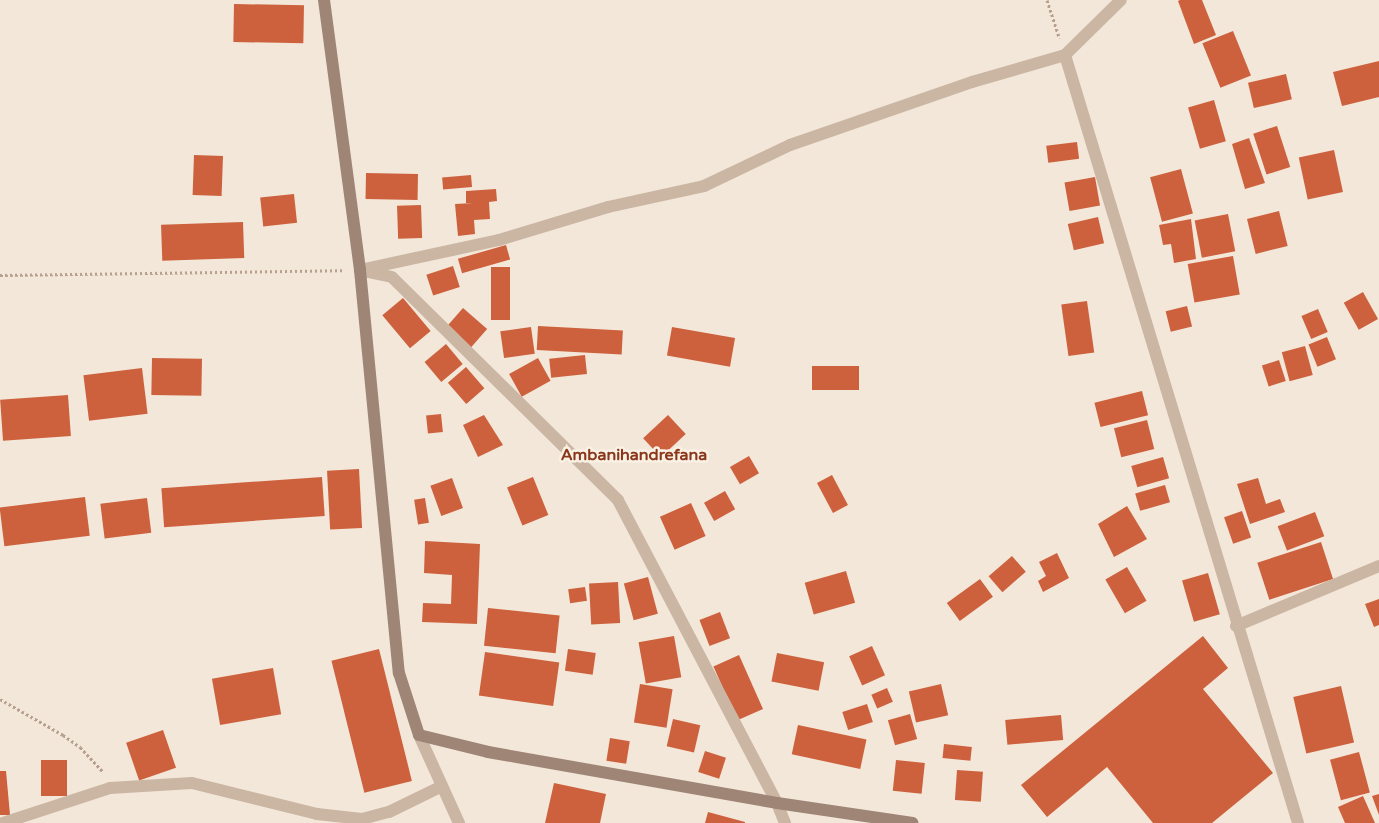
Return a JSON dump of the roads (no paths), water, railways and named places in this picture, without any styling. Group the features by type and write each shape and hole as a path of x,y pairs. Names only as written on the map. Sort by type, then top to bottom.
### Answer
{"main road":[{"path":"324,0 360,270 399,673 419,736 488,752 777,803 913,823"}],"street":[{"path":"360,270 499,240 608,207 704,186 790,145 972,82 1065,55 1121,0"},
{"path":"1065,55 1236,626 1298,823"},
{"path":"360,270 392,276 618,500 777,803 785,823"},
{"path":"1236,626 1379,566"},
{"path":"419,736 459,823"},
{"path":"3,823 110,788 192,784 316,814 362,819 389,812 442,786"}],"district":[{"name":"Ambanihandrefana","path":"634,455"}]}
